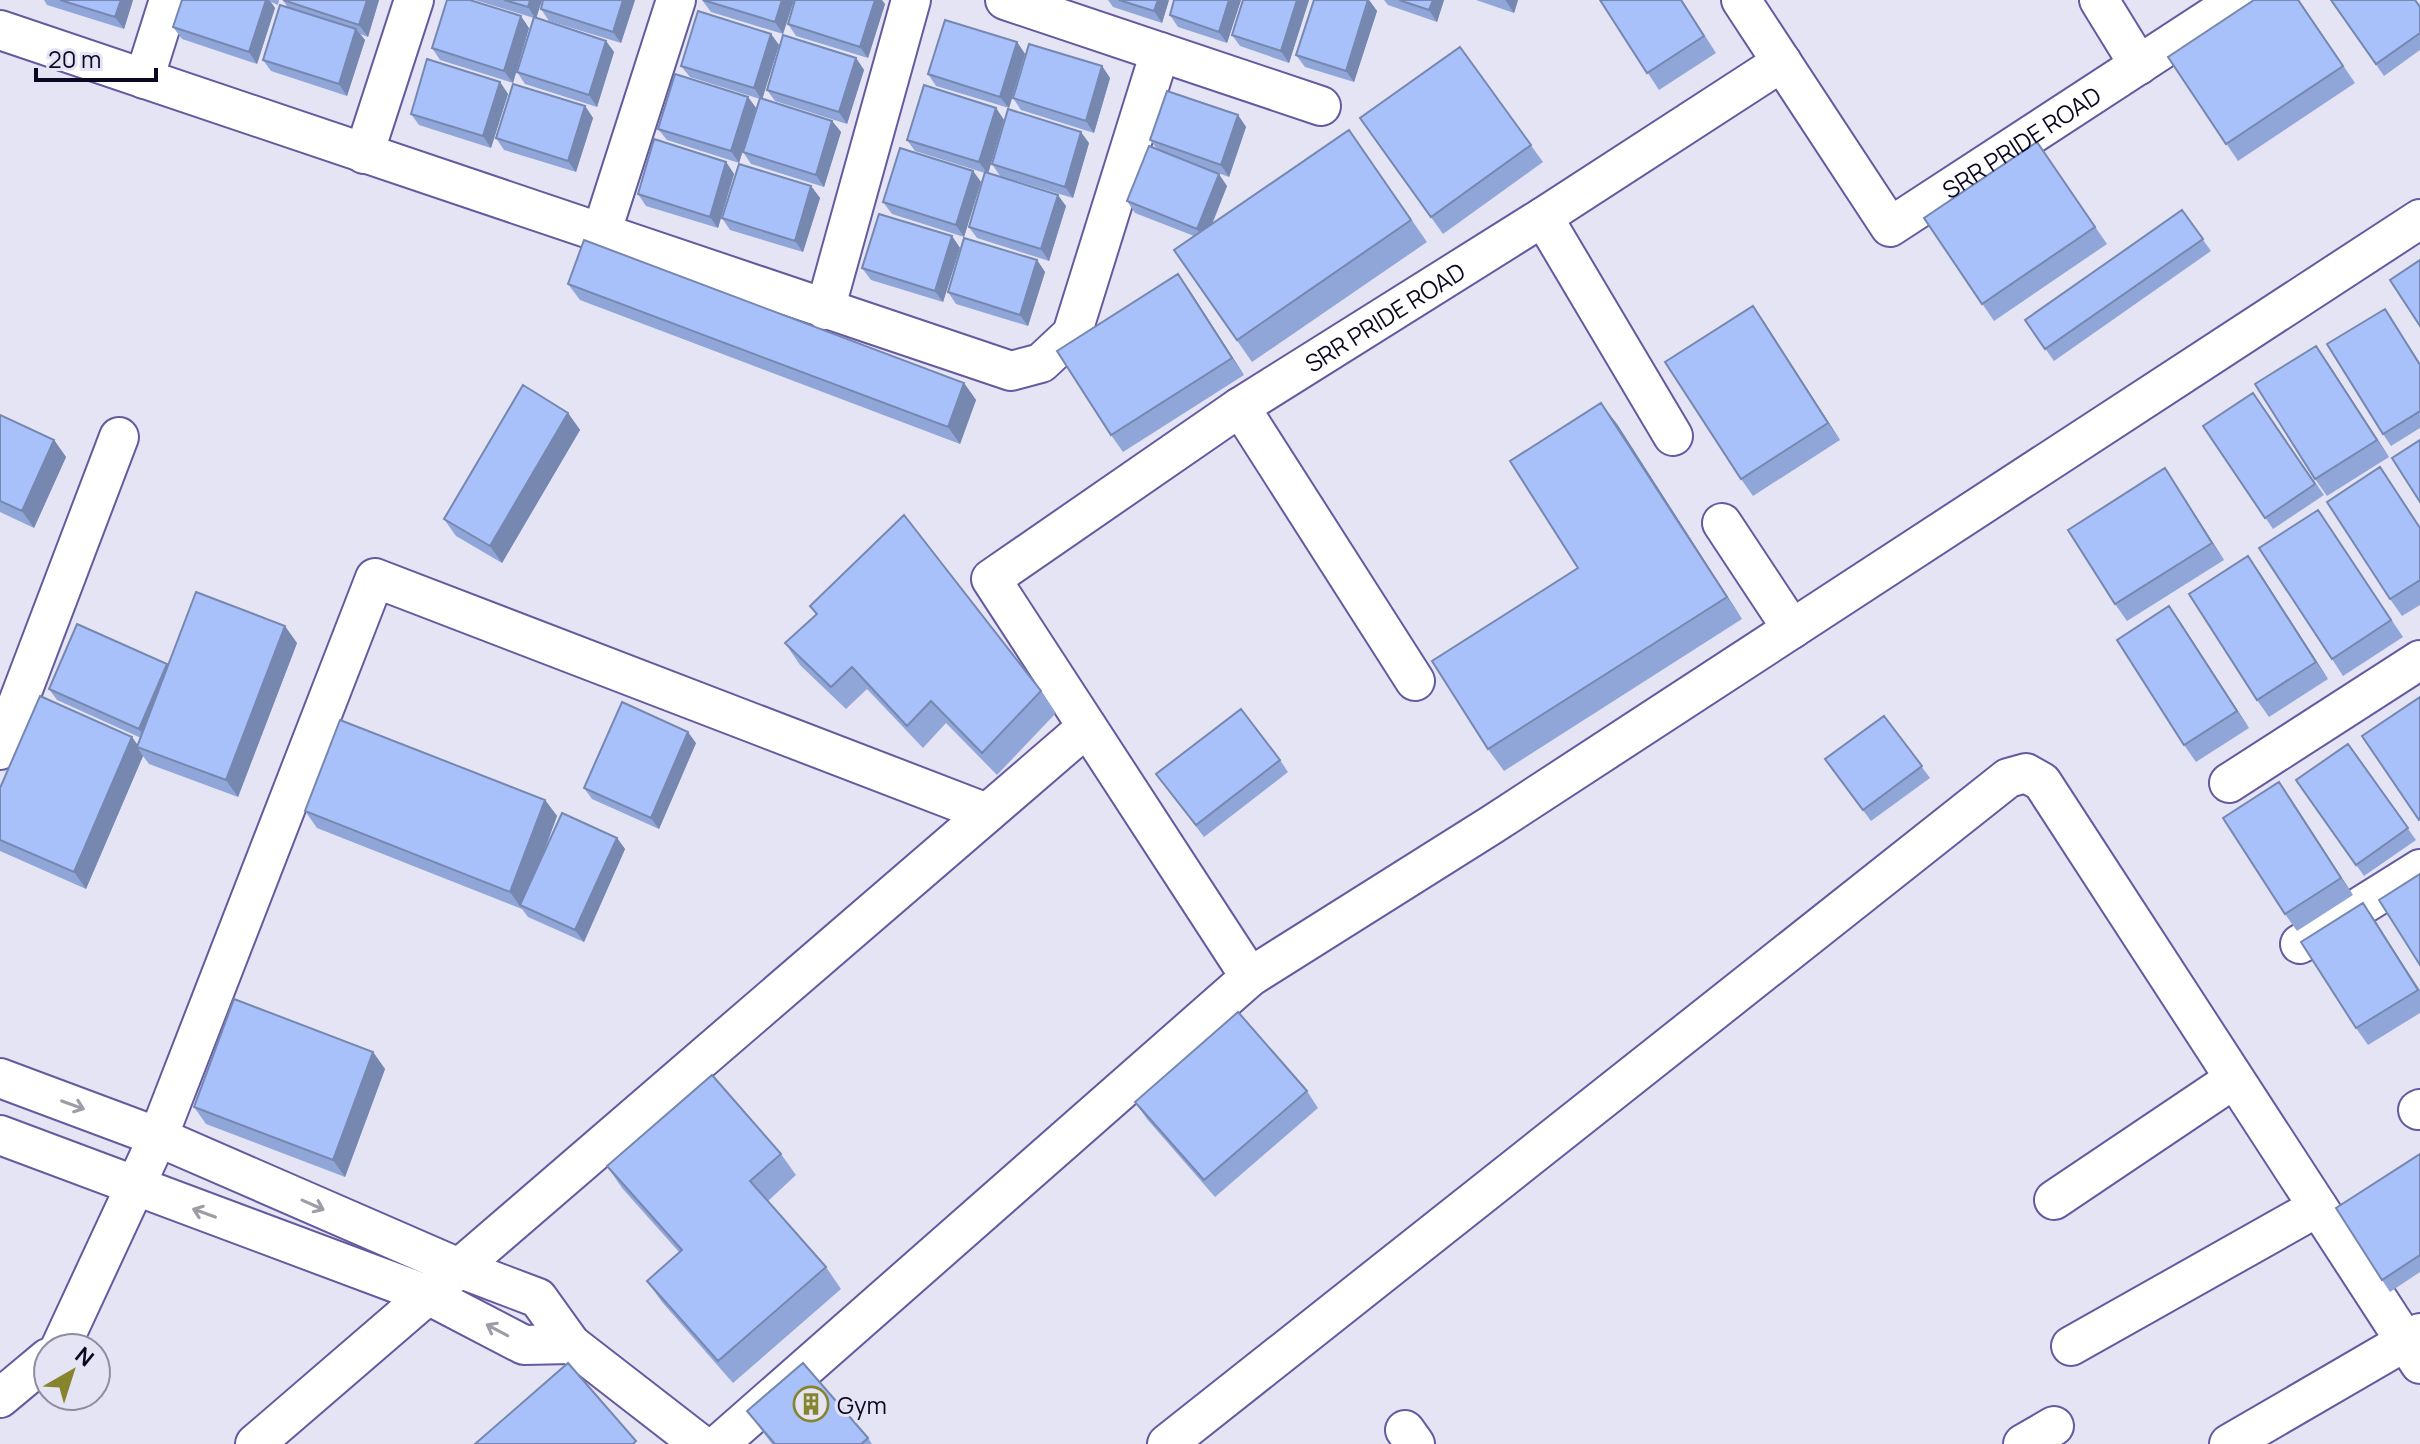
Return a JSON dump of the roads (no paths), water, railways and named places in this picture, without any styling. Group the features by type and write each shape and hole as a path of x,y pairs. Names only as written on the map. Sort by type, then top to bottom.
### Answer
{"street":[{"path":"144,79 169,0"},
{"path":"364,154 414,0"},
{"path":"601,234 676,0"},
{"path":"825,310 911,0"},
{"path":"1005,0 1321,106"},
{"name":"SRR PRIDE ROAD","path":"1741,0 1890,227 2238,0"},
{"path":"2099,0 2139,65"},
{"path":"0,30 1011,371 1041,363 1072,334 1160,52"},
{"name":"SRR PRIDE ROAD","path":"1087,727 991,579 1240,407 1543,217 1782,62"},
{"path":"1543,217 1673,436"},
{"path":"719,1444 1250,977 1493,824 2420,219"},
{"path":"1240,407 1415,681"},
{"path":"0,750 119,437"},
{"path":"1722,523 1792,629"},
{"path":"67,1332 158,1137 375,578 987,813"},
{"path":"2229,783 2420,660"},
{"path":"255,1444 1087,727 1250,977"},
{"path":"1167,1444 2008,778 2026,773 2042,782 2318,1207 2415,1347 2229,1444"},
{"path":"2300,944 2420,869"},
{"path":"0,1078 158,1137 459,1268 538,1298 571,1344 700,1444"},
{"path":"2054,1200 2234,1079"},
{"path":"0,1135 428,1295 524,1345 571,1344"},
{"path":"2071,1346 2318,1207"},
{"path":"0,1398 32,1371"}],"place":[{"name":"Gym","path":"811,1404"}]}
